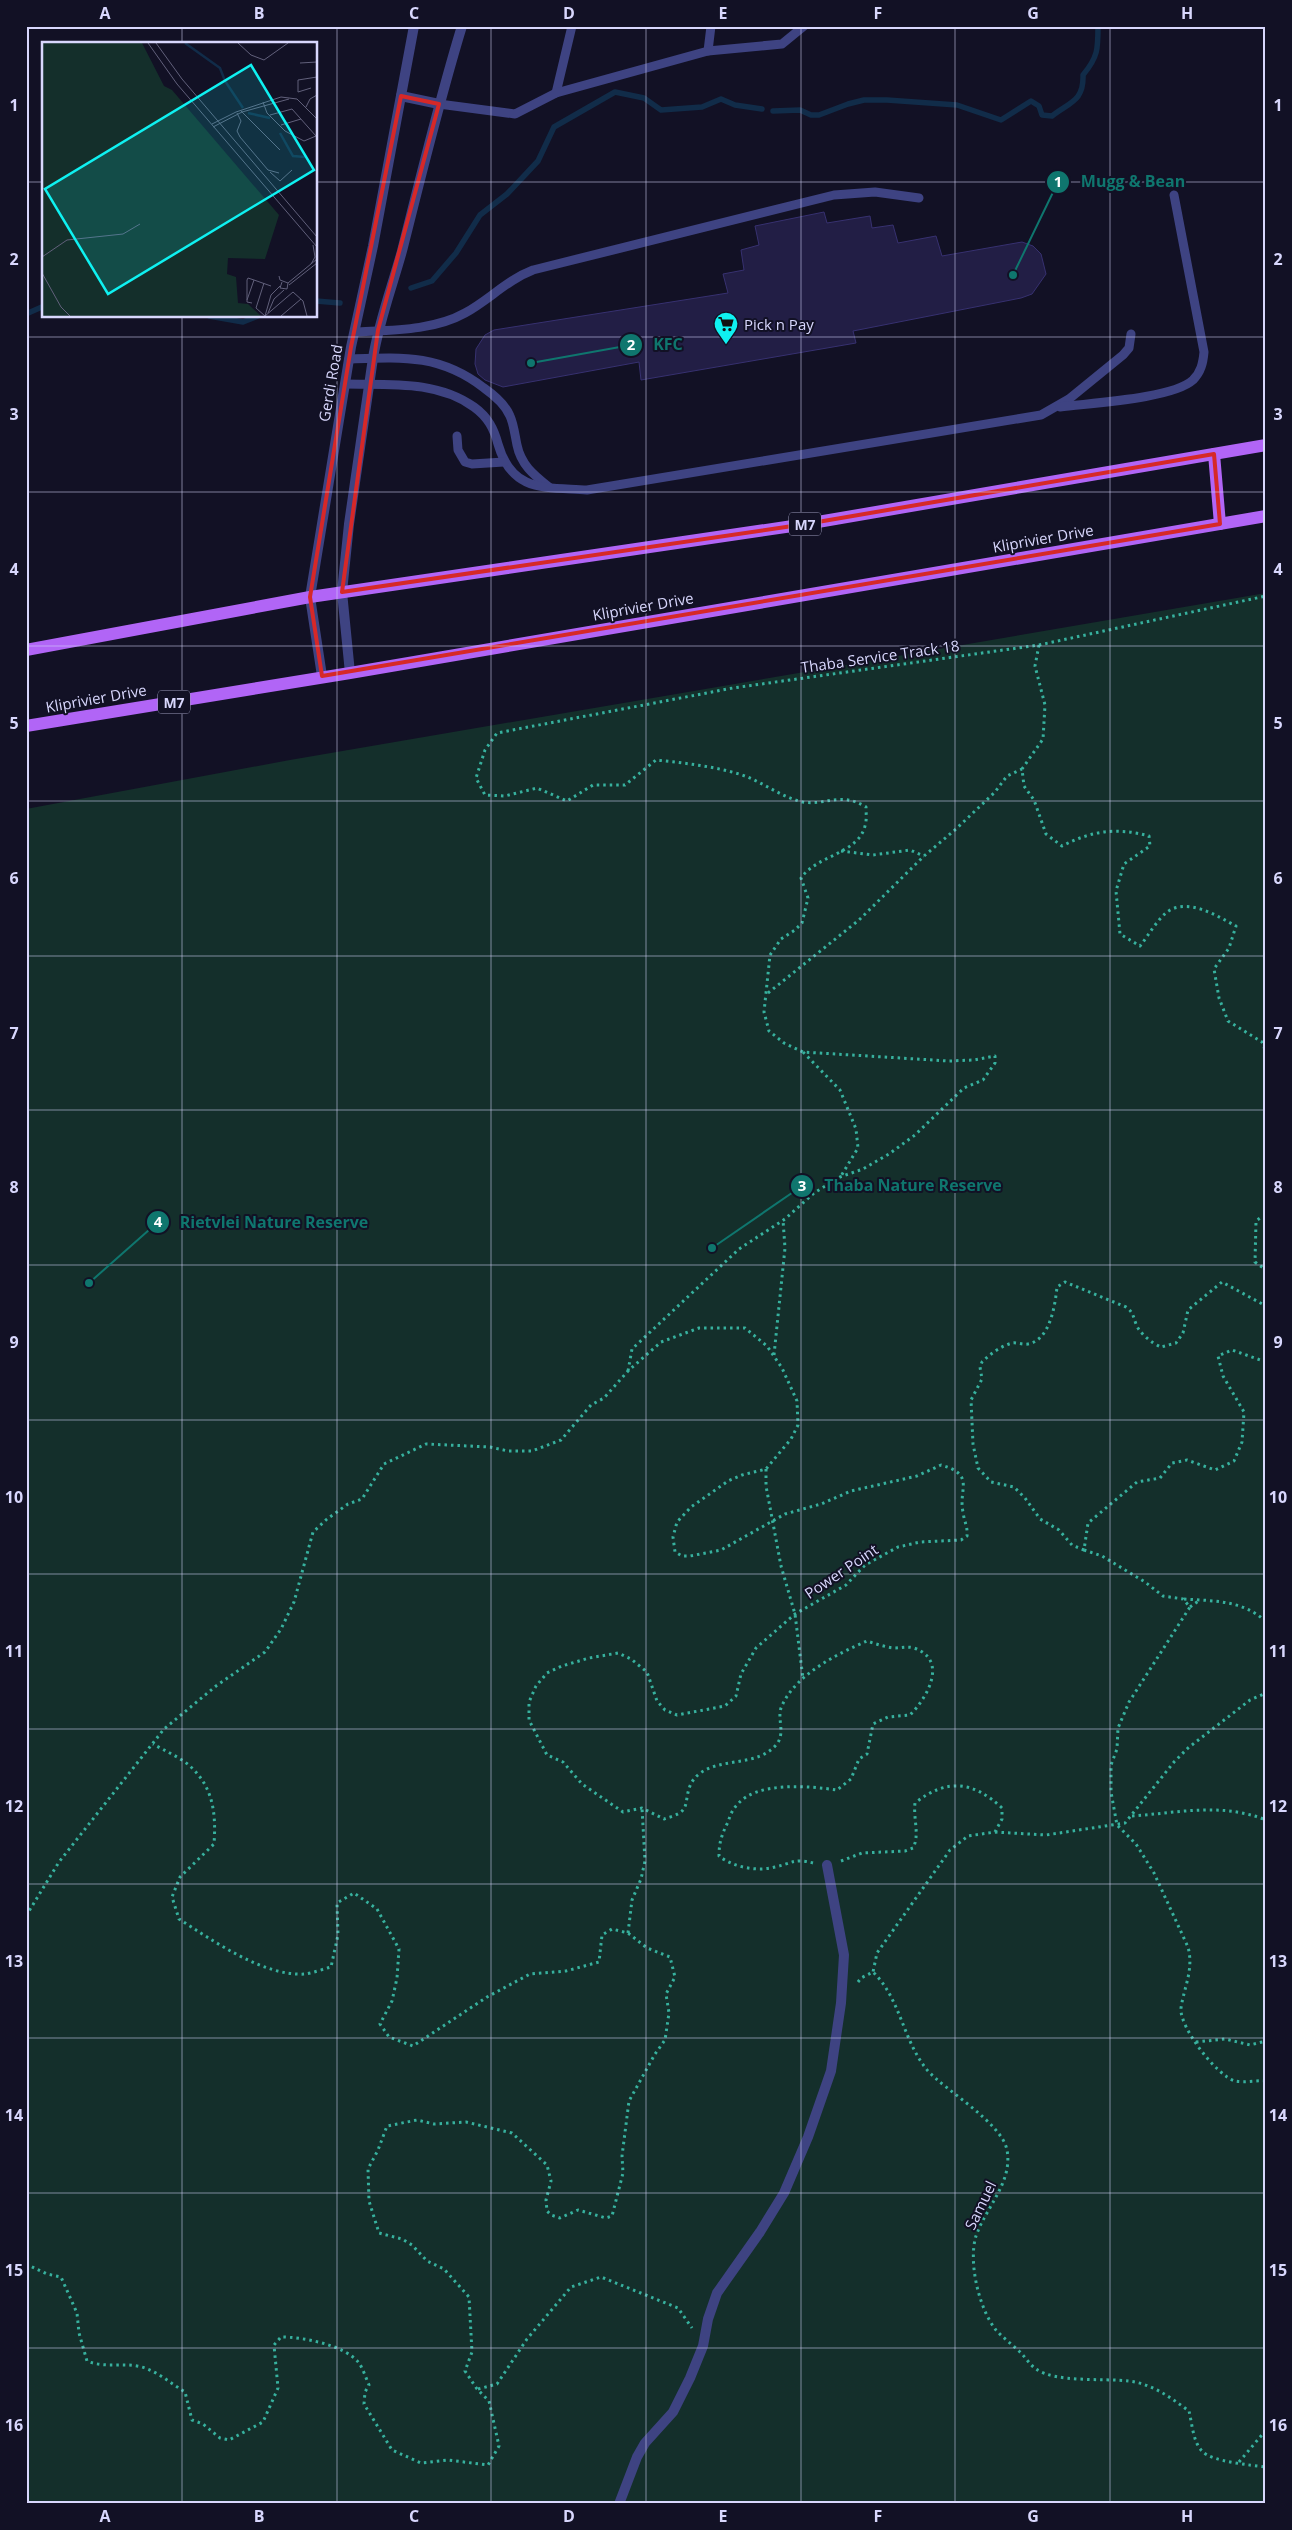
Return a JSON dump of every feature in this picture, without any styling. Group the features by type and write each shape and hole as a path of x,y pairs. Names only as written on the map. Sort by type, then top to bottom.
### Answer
{"main road":[{"name":"M7","path":"26,650 310,597 806,524 1266,445"},
{"path":"1214,454 1220,524"},
{"name":"Kliprivier Drive","path":"26,726 322,676 350,673 1266,516"}],"street":[{"name":"Gerdi Road","path":"322,676 310,597 349,359 414,26"},
{"path":"350,673 342,592 349,524 373,358 378,330 401,254 439,104 462,26"},
{"path":"401,96 439,104"},
{"path":"619,2504 637,2457 645,2443 673,2412 690,2378 703,2346 708,2319 717,2293 760,2232 784,2193 808,2137 831,2071 842,2003 844,1956 827,1865"}],"lane":[{"path":"556,93 572,26"},
{"path":"708,52 711,26"},
{"path":"439,104 515,114 556,93 708,52 782,44 804,26"},
{"path":"355,332 444,322 464,314 512,280 533,270 825,197 855,192 876,192 919,198"},
{"path":"345,384 435,388 454,394 475,407 490,421 504,462 518,479 529,484 549,487 595,489 1027,419 1057,407 1153,394 1192,381 1202,366 1204,352 1174,195"},
{"path":"1057,407 1126,352 1130,344 1131,334"},
{"path":"349,359 432,360 453,367 475,381 497,397 510,415 517,447 524,465 549,487"},
{"path":"457,436 458,450 465,462 472,464 504,462"}],"path":[{"name":"Thaba Service Track 18","path":"841,851 856,843 866,826 866,806 855,800 830,799 806,802 788,798 771,787 740,774 698,765 656,760 625,785 593,785 567,801 537,788 505,796 485,796 476,778 485,750 496,733 732,688 1039,646 1266,596"},
{"path":"767,993 859,920 924,856 995,792 1007,776 1022,769 1043,739 1045,705 1035,666 1039,646"},
{"path":"1022,769 1024,786 1034,800 1046,834 1062,846 1083,835 1116,830 1149,836 1150,846 1124,864 1116,891 1120,934 1140,946 1167,912 1188,907 1210,912 1236,926 1229,948 1214,969 1219,998 1228,1021 1262,1042 1266,1052"},
{"path":"840,1177 858,1148 856,1129 840,1090 803,1052 784,1043 769,1031 764,1012 770,955 781,939 802,923 808,898 801,878 807,870 824,858 841,851 873,855 910,850 924,856"},
{"path":"628,1371 632,1349 739,1249 783,1220 814,1193 840,1177 863,1169 889,1154 915,1135 964,1088 983,1080 995,1063 994,1056 974,1060 949,1061 803,1052"},
{"path":"1266,1220 1260,1218 1256,1221 1255,1262 1266,1270"},
{"path":"774,1356 785,1248 783,1220"},
{"path":"1266,1306 1222,1282 1188,1310 1183,1333 1176,1343 1161,1347 1156,1345 1137,1326 1133,1314 1126,1306 1065,1282 1057,1287 1056,1303 1049,1323 1036,1341 1028,1344 1015,1343 982,1362 980,1367 982,1380 971,1400 974,1444 978,1468 991,1482 1014,1487 1040,1519 1059,1530 1072,1545 1102,1556 1163,1596 1237,1604 1256,1614 1266,1622"},
{"path":"26,1916 59,1862 164,1729 216,1686 265,1652 281,1629 294,1602 313,1532 326,1519 362,1499 384,1464 426,1444 490,1447 508,1451 532,1451 561,1440 591,1405 604,1398 628,1371 661,1342 699,1328 745,1328 755,1334 774,1356 797,1401 799,1412 798,1424 791,1439 766,1470 780,1566 795,1614 803,1680"},
{"path":"1084,1550 1088,1523 1137,1482 1160,1478 1172,1463 1187,1460 1215,1470 1234,1461 1242,1442 1244,1412 1223,1376 1218,1356 1232,1350 1266,1362"},
{"name":"Power Point","path":"766,1470 742,1474 728,1481 691,1507 676,1522 673,1537 675,1552 682,1556 690,1556 721,1550 786,1514 821,1504 851,1491 899,1482 941,1465 958,1473 963,1480 963,1512 968,1528 967,1536 961,1540 920,1542 898,1547 865,1565 846,1584 795,1614 756,1648 741,1674 736,1696 725,1706 677,1715 665,1710 658,1701 647,1672 631,1659 618,1653 562,1666 547,1673 536,1686 529,1702 529,1720 547,1756 563,1762 582,1784 623,1812 642,1808 664,1819 681,1812 685,1808 688,1786 698,1775 712,1766 753,1758 769,1751 777,1744 781,1736 780,1710 796,1686 830,1660 868,1641 894,1648 906,1646 921,1651 927,1656 932,1673 932,1684 910,1716 888,1717 873,1724 866,1754 859,1759 851,1779 837,1790 791,1785 757,1792 738,1803 719,1842 719,1856 729,1864 747,1868 775,1867 797,1859 827,1865"},
{"path":"1183,1599 1190,1607"},
{"path":"1200,1600 1190,1607 1128,1702 1118,1728 1117,1749 1111,1765 1111,1792 1117,1825 1136,1844 1154,1873 1188,1947 1190,1975 1181,2010 1187,2031 1222,2075 1236,2081 1266,2082"},
{"path":"842,2003 861,1978 873,1972 877,1953 950,1850 968,1836 995,1832 1046,1835 1125,1823 1174,1762 1188,1748 1250,1700 1266,1693"},
{"path":"26,2264 47,2274 61,2277 77,2313 79,2334 88,2361 99,2366 148,2368 185,2392 192,2420 203,2424 220,2438 235,2438 263,2422 278,2388 274,2345 281,2337 305,2338 316,2343 336,2347 358,2362 369,2385 365,2392 364,2404 372,2414 377,2427 392,2450 421,2463 448,2460 488,2465 500,2446 489,2401 477,2389 465,2371 472,2352 469,2297 444,2269 427,2261 412,2245 379,2233 369,2202 368,2168 378,2150 387,2126 417,2120 434,2124 466,2122 512,2132 546,2165 551,2181 546,2200 547,2211 551,2215 560,2218 578,2210 606,2218 612,2216 622,2174 622,2156 629,2101 642,2074 665,2040 669,2013 666,1994 675,1977 670,1957 647,1948 628,1933 612,1929 602,1935 598,1962 566,1972 530,1974 487,1997 413,2046 388,2037 380,2024 392,2001 397,1978 399,1949 377,1909 354,1894 337,1903 338,1935 331,1967 304,1974 274,1969 250,1961 179,1919 172,1897 180,1877 214,1844 216,1819 208,1790 192,1768 152,1744"},
{"path":"827,1865 862,1853 905,1851 913,1848 916,1832 913,1814 915,1803 938,1788 963,1786 987,1795 995,1801 1002,1808 1002,1819 995,1832"},
{"path":"628,1933 632,1900 641,1878 645,1861 642,1808"},
{"path":"1132,1816 1191,1809 1247,1813 1266,1820"},
{"name":"Samuel","path":"873,1972 884,1983 918,2058 928,2072 964,2099 995,2130 1007,2147 1008,2172 976,2238 975,2267 979,2302 996,2330 1037,2370 1070,2379 1130,2381 1150,2386 1163,2392 1189,2410 1197,2443 1202,2451 1212,2458 1266,2467"},
{"path":"1196,2042 1224,2039 1250,2045 1266,2041"},
{"path":"477,2389 497,2384 527,2339 571,2287 601,2277 678,2308 703,2346"},
{"path":"1240,2462 1266,2430"}],"highlighted area":[{"path":"401,96 439,104 378,330 342,592 806,524 1214,454 1220,524 350,673 322,676 310,597 351,347"}],"green space":[{"path":"1266,593 1266,2504 26,2504 26,809 290,760"}],"building":[{"path":"824,212 827,223 870,216 872,228 893,225 898,243 936,236 942,256 1022,242 1033,246 1041,254 1046,274 1032,294 1021,298 853,331 856,343 641,380 639,362 503,387 485,380 478,374 475,364 476,349 485,335 494,330 728,293 723,274 744,270 741,250 759,245 755,226"}],"waterway":[{"path":"773,111 800,110 811,115 819,115 864,100 887,100 957,105 1001,120 1031,101 1039,106 1042,115 1052,116 1078,96 1083,84 1083,75 1092,63 1096,52 1098,26"},
{"path":"411,288 432,281 456,253 480,215 507,194 538,161 554,127 615,92 644,98 661,110 702,107 721,99 735,105 762,109"},
{"path":"318,301 340,303"},
{"path":"26,314 42,307"},
{"path":"220,318 243,322 253,318"}],"place":[{"name":"Mugg & Bean","path":"1013,275"},
{"name":"Pick n Pay","path":"726,345"},
{"name":"KFC","path":"531,363"},
{"name":"Thaba Nature Reserve","path":"712,1248"},
{"name":"Rietvlei Nature Reserve","path":"89,1283"}]}
